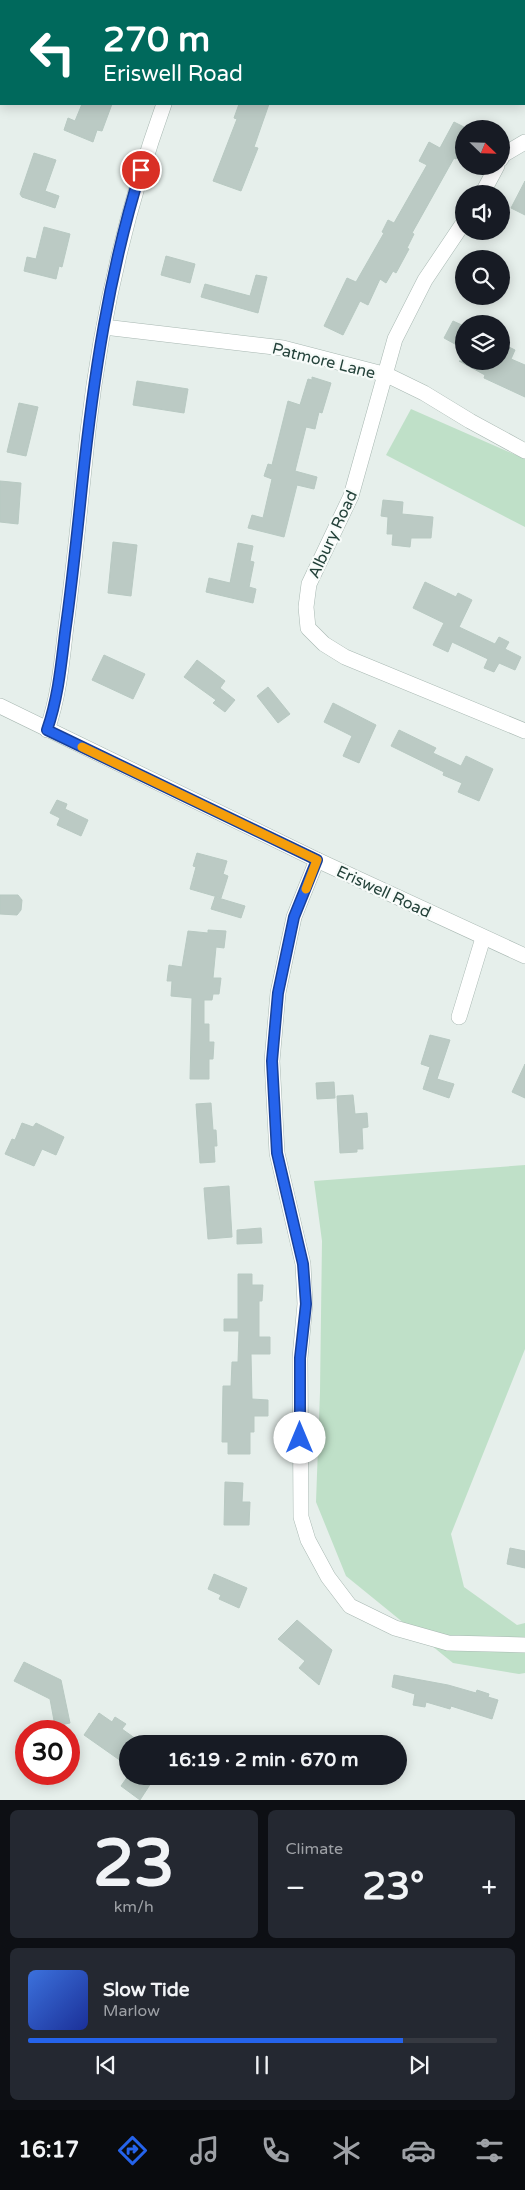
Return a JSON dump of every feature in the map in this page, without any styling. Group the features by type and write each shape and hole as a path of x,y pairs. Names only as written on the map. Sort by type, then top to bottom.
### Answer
{"street":[{"path":"47,730 57,695 75,561 88,428 104,327 121,240 164,105"},
{"path":"510,152 525,142"},
{"name":"Albury Road","path":"455,235 425,280 395,340 387,375 351,496 309,584 306,607 308,628 324,644 345,657 525,731"},
{"name":"Patmore Lane","path":"104,327 283,348 387,375 424,393 525,451"},
{"name":"Eriswell Road","path":"0,706 317,860 525,956"},
{"path":"317,860 294,917 278,993 272,1061 277,1153 303,1264 306,1304 300,1358 301,1517 308,1540 328,1578 350,1606 395,1628 448,1643 525,1644"},
{"path":"459,1018 483,938"}],"green space":[{"path":"411,409 525,459 525,527 386,455"},
{"path":"525,1165 525,1349 451,1534 464,1587 517,1625 525,1623 525,1673 519,1674 453,1663 346,1576 316,1502 322,1241 314,1181"}],"building":[{"path":"82,105 112,105 102,131 97,130 93,142 64,130 68,118 75,121"},
{"path":"239,105 269,105 254,147 258,148 241,191 213,181 237,119 234,118"},
{"path":"455,122 455,158 412,233 414,234 407,248 409,249 396,273 393,271 386,283 380,279 368,305 360,301 343,335 324,326 347,278 356,282 384,233 382,232 388,220 394,223 427,165 419,161 429,142 440,148"},
{"path":"34,153 56,160 45,191 59,196 55,208 22,197 20,194"},
{"path":"525,181 525,215 511,208"},
{"path":"44,227 70,234 62,267 59,266 56,279 24,271 27,257 36,259"},
{"path":"166,256 195,264 190,283 161,275"},
{"path":"256,275 267,277 258,313 201,297 205,284 250,296"},
{"path":"453,321 455,322 455,344 444,338"},
{"path":"510,348 515,350 511,359 525,365 525,397 484,378 485,375 476,370 510,370"},
{"path":"312,377 331,383 322,413 319,412 315,429 306,427 295,471 317,477 314,489 297,485 284,537 248,528 252,515 263,518 272,479 264,476 268,464 272,465 288,401 300,405 308,379 312,380"},
{"path":"137,381 188,389 184,413 133,405"},
{"path":"19,403 38,407 26,456 7,452"},
{"path":"0,481 21,483 18,524 0,522"},
{"path":"383,500 403,502 402,514 433,517 431,538 411,538 410,547 392,545 393,534 387,534 388,517 381,516"},
{"path":"113,542 137,545 131,596 108,593"},
{"path":"238,543 253,546 250,561 254,562 249,587 256,589 253,603 206,592 209,578 230,583"},
{"path":"425,582 456,597 458,593 472,600 459,627 495,644 499,637 509,642 505,649 521,657 515,670 499,663 494,672 484,668 488,659 452,642 448,652 433,645 444,623 413,608"},
{"path":"104,655 145,674 133,699 92,680"},
{"path":"197,660 225,681 220,688 235,700 225,712 213,703 216,700 184,677"},
{"path":"268,687 290,714 278,723 257,696"},
{"path":"333,703 376,725 359,763 343,756 352,736 324,722"},
{"path":"399,730 436,748 433,753 461,766 466,756 493,769 479,801 458,792 462,783 443,775 444,772 391,746"},
{"path":"57,800 67,804 65,809 88,820 81,836 57,825 60,818 50,813"},
{"path":"197,853 227,861 223,874 228,876 221,898 190,889 196,867 193,866"},
{"path":"0,895 18,895 22,900 21,910 17,915 0,914"},
{"path":"215,897 245,906 241,918 211,909"},
{"path":"208,930 226,931 224,948 216,947 213,978 221,978 219,994 213,994 212,1000 204,1000 204,1024 209,1024 209,1042 214,1042 213,1059 209,1059 209,1079 190,1079 192,998 171,996 172,981 167,981 169,965 182,967 188,931 208,933"},
{"path":"430,1035 450,1040 437,1079 454,1084 449,1098 423,1089 430,1067 421,1064"},
{"path":"525,1064 525,1098 512,1092"},
{"path":"334,1082 335,1098 317,1099 316,1083"},
{"path":"353,1095 355,1114 367,1113 368,1127 362,1128 363,1149 357,1149 357,1152 340,1153 337,1096"},
{"path":"211,1103 213,1130 216,1130 215,1162 200,1163 196,1104"},
{"path":"22,1123 33,1127 36,1123 64,1137 56,1155 42,1149 34,1166 5,1154 12,1139 15,1140"},
{"path":"229,1186 232,1237 208,1239 204,1188"},
{"path":"261,1228 262,1243 237,1244 237,1230"},
{"path":"238,1274 252,1274 252,1285 263,1285 262,1301 259,1301 259,1337 270,1337 270,1354 251,1354 252,1399 268,1400 268,1416 254,1416 254,1432 250,1432 250,1454 228,1454 228,1442 222,1442 223,1386 231,1386 232,1362 238,1362 239,1331 224,1331 224,1319 238,1319"},
{"path":"225,1482 243,1483 242,1502 250,1502 249,1525 224,1525"},
{"path":"510,1548 525,1551 525,1568 507,1564"},
{"path":"214,1574 247,1588 239,1608 219,1599 221,1595 208,1589"},
{"path":"297,1620 332,1650 319,1685 299,1668 305,1661 278,1639"},
{"path":"24,1662 61,1680 69,1720 54,1720 50,1699 14,1681"},
{"path":"394,1675 448,1685 476,1693 477,1690 489,1694 488,1697 498,1700 492,1719 451,1706 450,1709 426,1702 425,1707 413,1705 415,1694 392,1687"},
{"path":"99,1713 112,1722 115,1717 126,1724 122,1729 130,1735 119,1735 119,1760 84,1735"},
{"path":"122,1785 150,1785 140,1800"}],"slow traffic":[{"path":"82,747 317,860 306,889"}],"route":[{"path":"141,170 112,279 88,428 75,561 57,695 47,730 317,860 294,917 278,993 272,1061 277,1153 303,1264 306,1304 300,1358 300,1438"}]}
